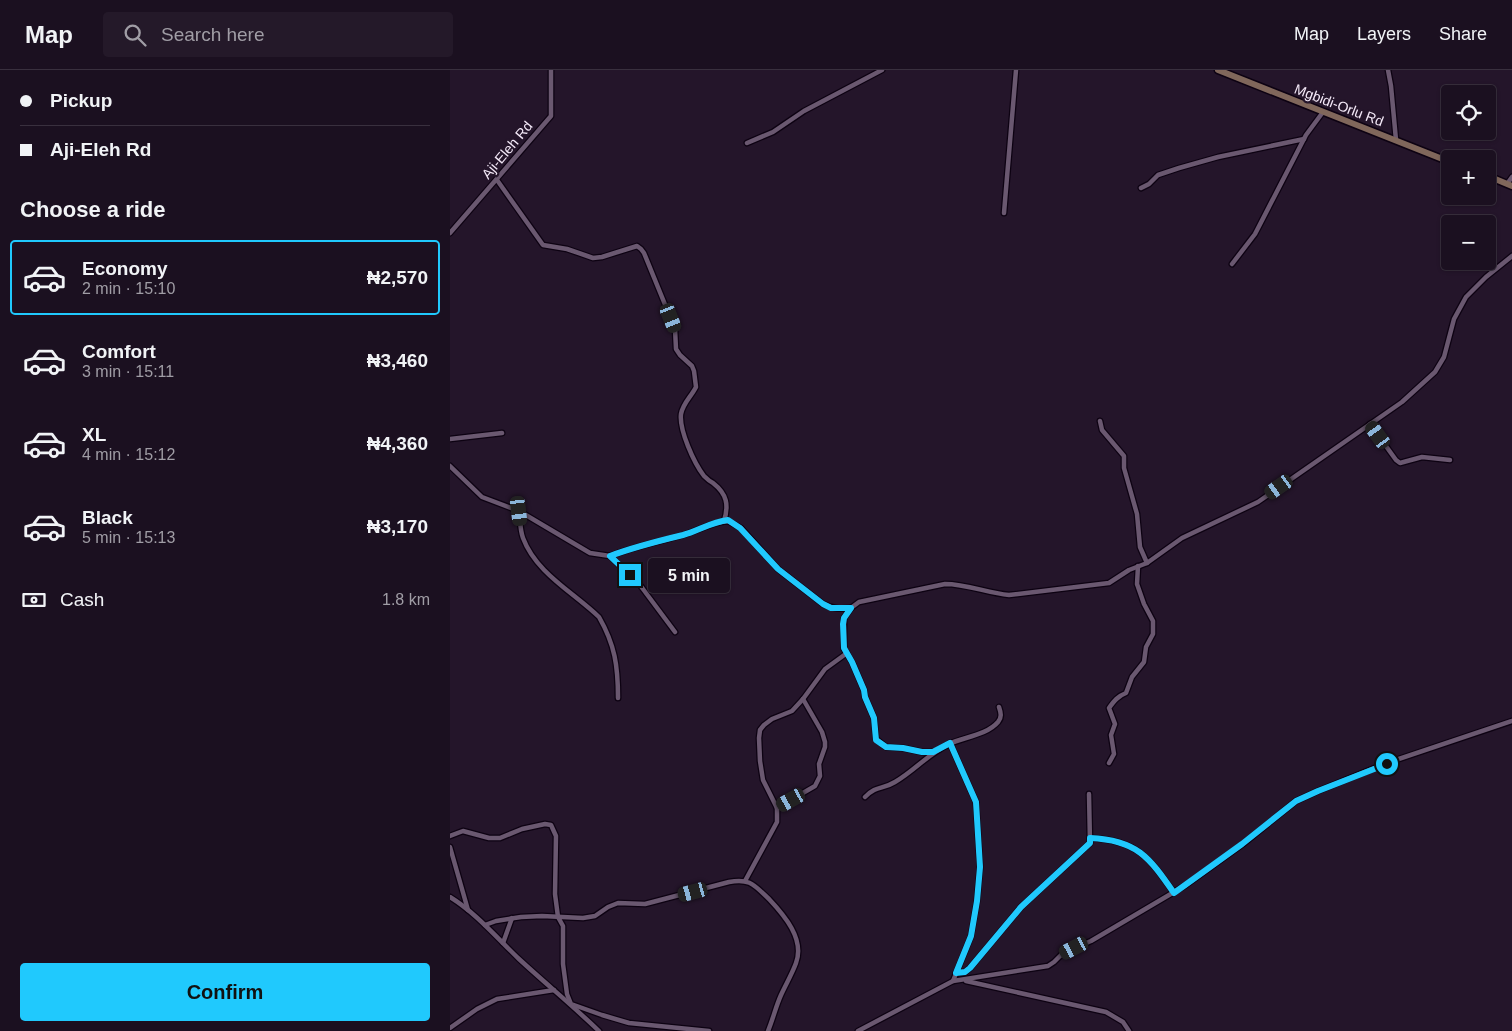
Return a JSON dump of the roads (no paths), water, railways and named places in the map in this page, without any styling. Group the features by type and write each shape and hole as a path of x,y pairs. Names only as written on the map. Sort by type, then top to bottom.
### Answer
{"main road":[{"name":"Mgbidi-Orlu Rd","path":"1218,70 1441,158"},
{"path":"1496,179 1509,185"}],"street":[{"name":"Aji-Eleh Rd","path":"450,233 550,116 551,70"},
{"path":"747,143 773,132 804,111 882,70"},
{"path":"1004,213 1016,70"},
{"path":"1388,70 1396,140"},
{"path":"1232,264 1254,234 1304,139 1323,112"},
{"path":"1141,188 1150,184 1158,175 1179,168 1218,157 1304,139"},
{"path":"1509,185 1512,178"},
{"path":"497,180 544,245 567,249 593,258 637,246 644,252 675,329 676,349 694,371 696,387 686,400 682,412 683,430 688,446 702,474 725,497 727,510 724,521"},
{"path":"933,752 886,747 876,740 874,718 862,685 844,648 844,618 851,608 859,602 944,584 955,584 994,594 1010,595 1109,583 1129,570 1147,563 1182,538 1258,502 1402,402 1435,372 1444,357 1454,319 1466,298 1486,277 1512,256"},
{"path":"1100,421 1102,430 1124,456 1124,468 1137,514 1140,547 1147,563"},
{"path":"1370,424 1396,460 1400,462 1422,457 1450,460"},
{"path":"450,439 502,433"},
{"path":"450,466 482,497 519,511 590,553 610,556 627,549 686,534 713,523 733,522 778,569 823,604 831,608 851,608"},
{"path":"519,511 522,536 542,567 595,613 604,626 611,640 616,659 618,698"},
{"path":"610,556 640,585 675,632"},
{"path":"1109,763 1114,754 1111,735 1115,724 1109,708 1115,700 1126,693 1132,677 1144,662 1146,647 1154,634 1153,621 1144,604 1137,584 1138,566"},
{"path":"745,881 765,843 774,832 777,822 777,808 763,780 760,761 760,730 772,719 792,711 825,669 847,653"},
{"path":"777,808 815,786 820,776 819,764 825,742 822,732 803,699"},
{"path":"864,797 875,788 887,787 902,778 933,752 950,743 978,733 1000,721 999,707"},
{"path":"858,1031 953,981 1048,966 1064,953 1091,941 1174,893 1234,850 1296,801 1387,764 1512,721"},
{"path":"950,743 976,802 980,867 971,936 953,981"},
{"path":"956,973 965,972 980,959 1021,907 1090,843 1089,794"},
{"path":"450,836 463,831 489,838 500,838 522,829 545,824 551,825 556,836 555,894 558,917 563,926 563,964 567,994 571,1004 602,1016 629,1023 709,1031"},
{"path":"1090,838 1120,843 1135,848 1154,864 1174,893"},
{"path":"450,847 468,912"},
{"path":"485,925 512,918 542,916 583,918 595,916 618,903 645,904 729,882 745,881 755,887 784,915 792,928 799,953 780,996 768,1031"},
{"path":"450,897 485,925 503,944 599,1031"},
{"path":"503,944 512,918"},
{"path":"962,980 1106,1012 1123,1022 1129,1031"},
{"path":"450,1028 477,1009 497,999 554,990"}]}
